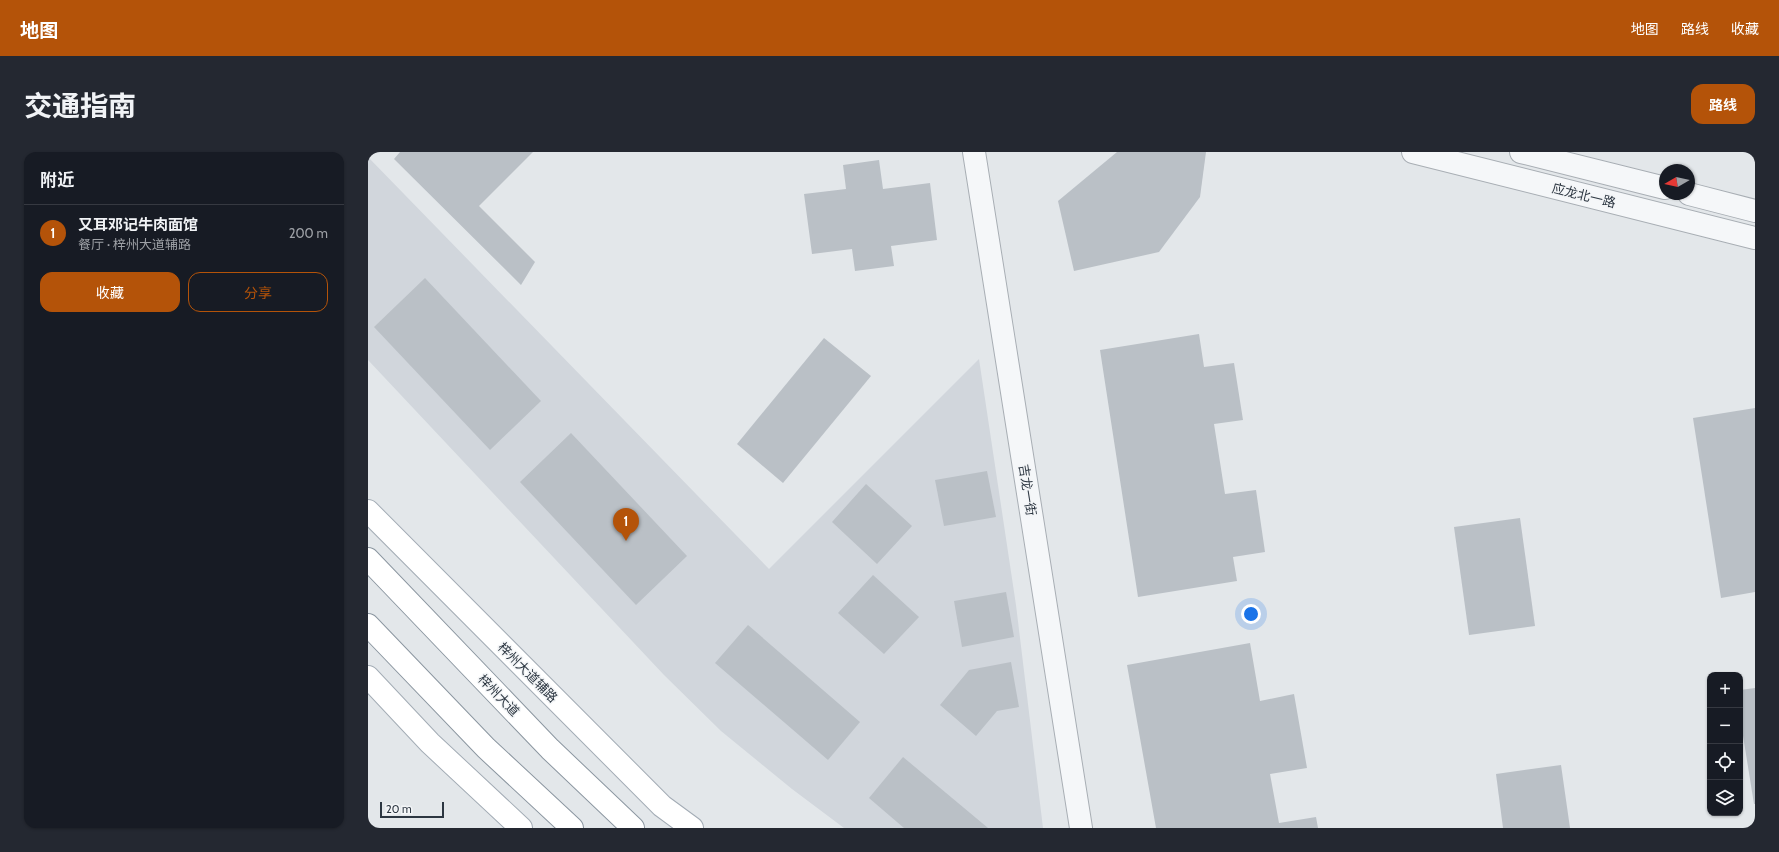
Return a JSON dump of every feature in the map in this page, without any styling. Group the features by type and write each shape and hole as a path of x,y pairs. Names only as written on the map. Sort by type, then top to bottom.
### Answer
{"main road":[{"name":"梓州大道辅路","path":"368,511 662,806 692,828"},
{"name":"梓州大道","path":"368,559 550,749 633,828"},
{"path":"368,625 486,748 572,828"},
{"path":"368,676 430,743 521,828"}],"street":[{"name":"吉龙一街","path":"974,152 1081,828"},
{"name":"应龙北一路","path":"1413,152 1755,238"},
{"name":"应龙北一路","path":"1521,152 1659,186"},
{"path":"1695,196 1755,211"}],"shaded area":[{"path":"368,157 769,569 979,359 1016,605 1043,828 844,828 792,789 721,731 664,675 368,360"}],"building":[{"path":"400,152 533,152 479,206 535,262 521,285 394,159"},
{"path":"1117,152 1206,152 1200,197 1159,252 1074,271 1058,201"},
{"path":"879,160 883,189 930,183 937,240 891,246 894,266 855,271 852,249 812,254 804,194 846,189 843,165"},
{"path":"425,278 541,401 490,450 374,327"},
{"path":"1199,334 1204,367 1234,363 1243,420 1214,424 1225,494 1256,490 1265,552 1233,557 1237,581 1138,597 1100,350"},
{"path":"824,338 871,376 783,483 737,444"},
{"path":"1755,408 1755,592 1721,598 1693,418"},
{"path":"571,433 687,556 636,605 520,482"},
{"path":"987,471 996,517 944,526 935,480"},
{"path":"866,484 912,526 877,564 832,522"},
{"path":"1520,518 1535,626 1469,635 1454,527"},
{"path":"873,575 919,617 884,654 838,613"},
{"path":"1006,592 1014,637 962,647 954,601"},
{"path":"748,625 860,722 828,760 715,663"},
{"path":"1250,643 1260,701 1294,694 1307,768 1270,774 1279,823 1316,817 1318,828 1156,828 1127,665"},
{"path":"1011,662 1019,707 997,711 976,736 940,705 969,670"},
{"path":"1755,688 1755,804 1743,736 1743,690"},
{"path":"903,757 988,828 904,828 869,798"},
{"path":"1561,765 1570,828 1503,828 1496,774"}],"place":[{"name":"又耳邓记牛肉面馆","path":"626,541"}]}
